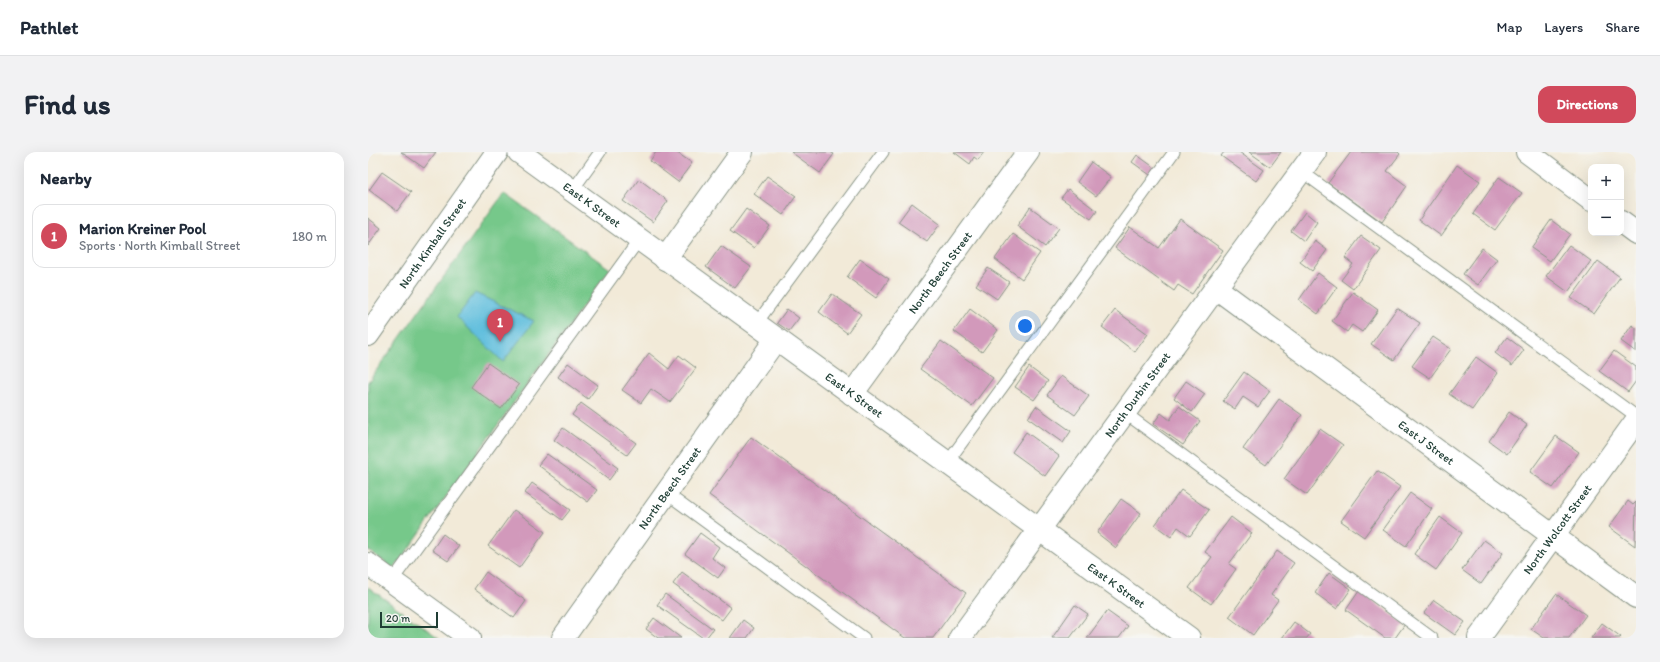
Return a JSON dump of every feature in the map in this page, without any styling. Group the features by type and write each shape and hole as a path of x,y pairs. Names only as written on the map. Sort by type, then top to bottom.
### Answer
{"street":[{"name":"North Kimball Street","path":"368,335 497,152"},
{"name":"East K Street","path":"519,152 1040,530 1182,636"},
{"path":"665,258 742,152"},
{"name":"North Beech Street","path":"852,394 1028,152"},
{"name":"North Durbin Street","path":"960,638 1315,152"},
{"path":"1527,152 1588,198"},
{"path":"1624,224 1636,233"},
{"name":"East J Street","path":"1216,288 1636,597"},
{"name":"North Beech Street","path":"563,638 776,339"},
{"name":"North Wolcott Street","path":"1479,638 1636,422"},
{"path":"368,564 470,638"}],"lane":[{"path":"572,190 600,152"},
{"path":"756,324 883,152"},
{"path":"947,463 1174,152"},
{"path":"1301,171 1636,416"},
{"path":"392,582 639,240"},
{"path":"1125,413 1432,638"},
{"path":"666,493 864,638"}],"green space":[{"path":"504,193 610,269 394,569 368,550 368,382"},
{"path":"368,587 439,638 368,638"}],"water":[{"path":"475,293 534,321 503,362 457,317"}],"building":[{"path":"401,152 436,152 424,168"},
{"path":"656,152 676,152 692,163 678,182 650,161"},
{"path":"791,152 830,152 834,154 820,173"},
{"path":"954,152 984,152 978,160 974,157 970,164"},
{"path":"1224,152 1239,152 1264,170 1256,181 1221,156"},
{"path":"1249,152 1281,152 1270,167"},
{"path":"1351,152 1398,152 1400,154 1387,171 1407,186 1382,222 1328,183"},
{"path":"1137,155 1155,168 1150,175 1132,162"},
{"path":"1091,162 1111,177 1096,196 1077,182"},
{"path":"1457,165 1480,181 1441,236 1419,220"},
{"path":"382,172 411,192 397,211 369,190"},
{"path":"767,176 796,196 783,215 754,194"},
{"path":"1499,177 1522,193 1495,230 1473,214"},
{"path":"639,179 668,201 653,222 623,201"},
{"path":"1068,189 1097,211 1091,219 1061,198"},
{"path":"912,203 940,224 927,242 898,222"},
{"path":"1030,207 1059,228 1045,247 1017,226"},
{"path":"746,209 770,226 754,248 730,231"},
{"path":"1305,212 1317,222 1304,241 1291,231"},
{"path":"368,218 381,228 368,246"},
{"path":"1180,219 1223,250 1192,294 1178,285 1174,291 1115,248 1130,227 1159,248"},
{"path":"1551,220 1570,234 1550,261 1531,248"},
{"path":"1013,234 1040,253 1022,279 995,259"},
{"path":"1361,236 1381,250 1353,289 1341,280 1353,264 1345,258"},
{"path":"1315,241 1327,250 1312,271 1300,262"},
{"path":"1569,245 1591,261 1568,292 1546,276"},
{"path":"721,246 751,267 735,288 706,267"},
{"path":"1482,248 1497,259 1478,285 1463,274"},
{"path":"860,259 889,279 876,298 847,277"},
{"path":"1598,261 1620,277 1594,314 1571,298"},
{"path":"988,268 1009,282 997,299 976,285"},
{"path":"1318,273 1337,287 1318,314 1299,300"},
{"path":"1353,292 1378,310 1362,332 1352,325 1347,332 1332,321"},
{"path":"832,294 861,314 847,333 819,312"},
{"path":"1397,308 1420,323 1394,360 1371,344"},
{"path":"787,309 799,318 789,331 777,323"},
{"path":"970,309 998,330 982,352 954,331"},
{"path":"1115,310 1148,334 1135,352 1102,327"},
{"path":"1632,325 1636,328 1636,352 1621,341"},
{"path":"1433,337 1451,349 1430,378 1412,366"},
{"path":"1507,337 1524,350 1512,366 1495,353"},
{"path":"941,341 993,378 972,406 920,369"},
{"path":"1614,351 1636,367 1636,381 1628,392 1599,371"},
{"path":"649,353 669,369 679,355 696,368 670,402 651,389 641,403 622,390"},
{"path":"1476,357 1498,373 1472,410 1449,394"},
{"path":"488,363 519,385 501,409 471,387"},
{"path":"568,363 598,385 588,399 558,377"},
{"path":"1029,367 1048,381 1034,400 1015,387"},
{"path":"1244,372 1270,391 1258,407 1243,397 1235,409 1223,401"},
{"path":"1061,376 1089,396 1075,415 1047,395"},
{"path":"1186,381 1205,394 1192,412 1174,398"},
{"path":"1279,399 1302,415 1266,465 1243,449"},
{"path":"581,403 636,443 627,455 572,415"},
{"path":"1036,406 1071,431 1063,443 1028,418"},
{"path":"1179,406 1200,421 1183,445 1153,424 1161,413 1170,420"},
{"path":"1509,412 1527,425 1507,454 1489,441"},
{"path":"563,428 618,468 609,480 554,440"},
{"path":"1320,429 1343,445 1307,495 1284,479"},
{"path":"1026,432 1059,456 1045,476 1012,452"},
{"path":"1556,436 1579,452 1553,488 1530,472"},
{"path":"751,437 966,593 933,638 905,638 709,495"},
{"path":"547,454 597,490 588,502 538,465"},
{"path":"1377,471 1400,487 1364,537 1341,521"},
{"path":"532,483 570,510 562,520 525,493"},
{"path":"1181,490 1209,510 1190,536 1178,527 1171,537 1155,525"},
{"path":"1410,493 1432,509 1406,546 1383,530"},
{"path":"1121,499 1141,513 1116,548 1097,533"},
{"path":"1628,501 1633,505 1636,502 1635,546 1609,527"},
{"path":"514,510 545,532 519,568 488,546"},
{"path":"1231,517 1252,533 1229,564 1236,569 1211,604 1189,588 1212,557 1205,552"},
{"path":"1440,517 1462,533 1436,570 1414,554"},
{"path":"700,533 719,547 712,558 725,568 718,578 685,554"},
{"path":"443,534 459,546 448,561 432,550"},
{"path":"1484,540 1503,553 1481,584 1462,570"},
{"path":"1277,551 1294,563 1271,595 1278,600 1253,635 1229,617"},
{"path":"486,572 526,601 514,618 474,589"},
{"path":"682,572 731,608 722,620 673,584"},
{"path":"1329,573 1351,589 1337,609 1315,593"},
{"path":"1359,591 1405,624 1395,638 1385,638 1346,610"},
{"path":"665,594 713,629 706,638 703,638 657,605"},
{"path":"1556,594 1586,615 1569,638 1544,638 1531,629"},
{"path":"1434,600 1465,622 1455,635 1424,613"},
{"path":"1075,605 1088,614 1070,638 1052,638"},
{"path":"1107,611 1128,626 1119,638 1087,638"},
{"path":"654,618 681,638 658,638 646,629"},
{"path":"743,620 754,628 747,638 730,638"},
{"path":"1294,622 1310,634 1307,638 1282,638"},
{"path":"1602,623 1621,637 1591,638"}],"place":[{"name":"Marion Kreiner Pool","path":"500,342"}]}
